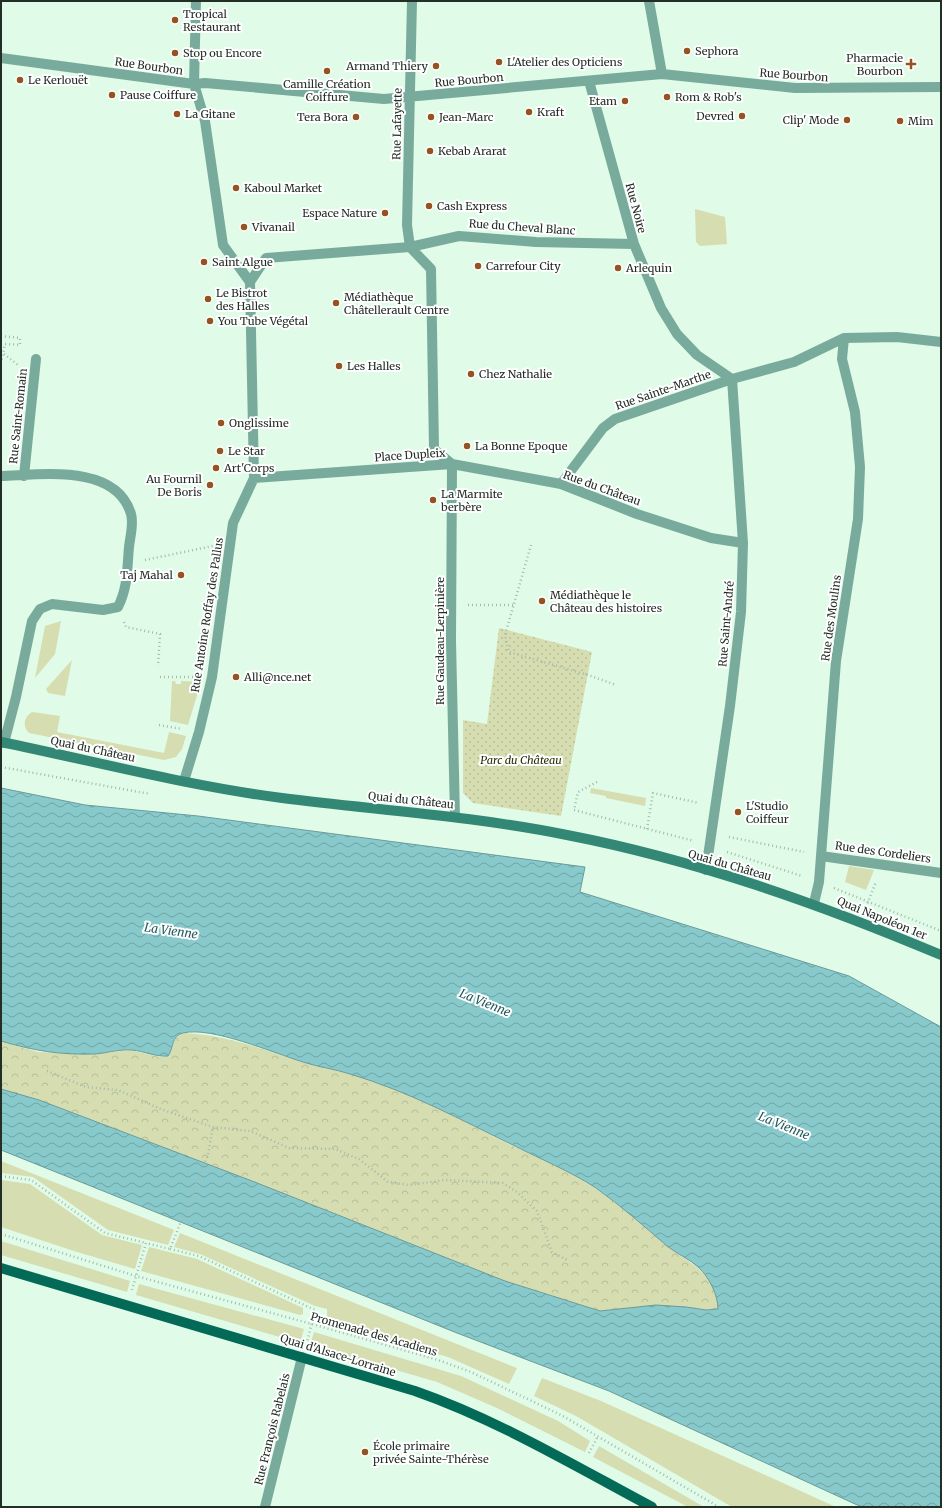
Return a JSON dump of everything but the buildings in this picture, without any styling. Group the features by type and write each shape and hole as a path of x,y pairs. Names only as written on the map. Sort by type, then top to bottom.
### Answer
{"main road":[{"name":"Quai du Château","path":"3,743 184,781 281,798 455,817 567,835 706,870 814,904"},
{"name":"Quai Napoléon 1er","path":"814,904 861,921 941,955"},
{"name":"Quai d'Alsace-Lorraine","path":"1,1268 415,1391 451,1404 487,1419 652,1507"}],"street":[{"path":"196,1 194,84 205,121 223,245 250,282"},
{"name":"Rue Lafayette","path":"410,247 406,225 412,1"},
{"path":"649,1 662,74"},
{"name":"Rue Bourbon","path":"1,58 194,84 205,83 384,99 662,74 795,88 941,87"},
{"name":"Rue Noire","path":"589,81 634,244 661,308 677,334 697,355 732,379"},
{"name":"Rue du Cheval Blanc","path":"410,247 468,235 536,242 634,244"},
{"path":"254,478 250,282 266,258 410,247"},
{"name":"Place Dupleix","path":"410,247 431,269 434,449 452,464"},
{"path":"844,338 897,337 941,342"},
{"name":"Rue Sainte-Marthe","path":"561,484 603,428 615,419 732,379 794,362 844,338"},
{"name":"Rue des Moulins","path":"814,904 819,882 836,660 858,519 860,467 855,412 842,359 844,338"},
{"name":"Rue Saint-Romain","path":"24,476 36,359"},
{"name":"Rue Saint-André","path":"706,870 730,706 741,612 742,543 732,379"},
{"name":"Place Dupleix","path":"254,478 452,464"},
{"name":"Rue du Château","path":"452,464 561,484 637,514 703,536 742,543"},
{"name":"Rue Gaudeau-Lerpinière","path":"452,464 451,641 455,817"},
{"name":"Rue Saint-Romain","path":"1,476 77,475 103,483 116,492 125,503 131,514 125,592 118,606"},
{"name":"Rue Antoine Roffay des Pallus","path":"184,781 199,732 212,677 233,523 254,478"},
{"path":"3,743 16,697 32,621 40,609 52,604 103,610 118,606"},
{"name":"Rue des Cordeliers","path":"820,856 941,873"},
{"name":"Rue François Rabelais","path":"265,1507 302,1357"}],"path":[{"path":"1,336 20,338 20,345 5,344 1,363"},
{"path":"128,564 231,542"},
{"path":"531,545 505,635 509,652 588,675 616,685"},
{"path":"462,605 513,605"},
{"path":"118,606 126,627 160,634 158,666"},
{"path":"160,677 212,677"},
{"path":"159,725 199,732"},
{"path":"1,767 101,787 153,795"},
{"path":"597,782 578,792 574,810 710,845"},
{"path":"647,829 654,793 699,803"},
{"path":"712,834 820,856"},
{"path":"861,921 883,864"},
{"path":"47,1071 86,1087 118,1090 163,1110 213,1127 250,1131 289,1148 335,1149 359,1159 388,1182 408,1185 445,1180 503,1183 518,1192 537,1211 552,1252 567,1260"},
{"path":"170,1249 208,1154 213,1127"},
{"path":"1,1176 31,1180 105,1233 199,1256 316,1310 308,1336"},
{"name":"Promenade des Acadiens","path":"1,1234 136,1276 438,1360 471,1372 561,1415 719,1507"},
{"path":"127,1306 146,1243"},
{"path":"593,1446 598,1436"}],"green space":[{"path":"695,209 725,217 727,244 700,246 696,242"},
{"path":"61,621 55,654 35,678 45,626"},
{"name":"Parc du Château","path":"499,628 592,652 561,816 473,803 463,793 463,720 487,724"},
{"path":"72,660 65,696 48,693 46,689"},
{"path":"172,681 175,681 176,684 181,684 181,681 201,682 188,725 170,721"},
{"path":"32,712 60,716 57,732 164,753 169,732 186,736 182,749 176,757 164,760 29,733 25,727 25,722 27,716"},
{"path":"591,788 646,798 645,806 590,793"},
{"path":"849,866 874,870 866,890 845,882"},
{"path":"185,1033 200,1034 230,1040 372,1081 413,1097 566,1171 585,1182 622,1208 700,1270 713,1287 717,1297 718,1309 706,1310 686,1307 600,1311 505,1281 252,1181 39,1100 1,1089 1,1041 38,1052 96,1054 130,1050 160,1057 168,1056 177,1037"},
{"path":"1,1161 174,1230 168,1245 108,1230 33,1177 1,1173"},
{"path":"1,1180 30,1184 102,1235 142,1245 135,1269 1,1227"},
{"path":"180,1233 517,1368 509,1384 448,1357 327,1323 327,1309 315,1306 200,1254 174,1247"},
{"path":"1,1241 130,1281 127,1292 1,1255"},
{"path":"149,1247 197,1259 303,1308 303,1314 300,1315 141,1271"},
{"path":"139,1284 304,1329 300,1343 136,1295"},
{"path":"314,1332 461,1376 558,1421 590,1441 585,1452 497,1408 437,1382 310,1345"},
{"path":"542,1378 601,1401 836,1507 732,1507 576,1416 534,1396"},
{"path":"599,1446 704,1507 688,1507 593,1457"}],"water":[{"name":"La Vienne","path":"1,788 85,805 198,816 585,867 580,892 849,976 941,1027 941,1507 863,1507 855,1504 609,1391 457,1333 1,1150 1,1089 39,1100 252,1181 505,1281 600,1311 656,1305 706,1310 718,1309 718,1304 712,1287 706,1276 699,1268 667,1246 596,1188 566,1171 454,1116 413,1097 372,1081 344,1072 309,1064 243,1042 209,1033 195,1032 183,1033 179,1035 176,1037 168,1056 159,1056 127,1050 95,1054 70,1054 36,1050 1,1041"}],"place":[{"name":"Tropical Restaurant","path":"175,20"},
{"name":"Sephora","path":"687,51"},
{"name":"Stop ou Encore","path":"175,53"},
{"name":"L'Atelier des Opticiens","path":"499,62"},
{"name":"Pharmacie Bourbon","path":"911,64"},
{"name":"Armand Thiery","path":"436,66"},
{"name":"Camille Création Coiffure","path":"327,71"},
{"name":"Le Kerlouët","path":"20,80"},
{"name":"Pause Coiffure","path":"112,95"},
{"name":"Rom & Rob's","path":"667,97"},
{"name":"Etam","path":"625,101"},
{"name":"Kraft","path":"529,112"},
{"name":"La Gitane","path":"177,114"},
{"name":"Devred","path":"742,116"},
{"name":"Tera Bora","path":"356,117"},
{"name":"Jean-Marc","path":"431,117"},
{"name":"Clip' Mode","path":"847,120"},
{"name":"Mim","path":"900,121"},
{"name":"Kebab Ararat","path":"430,151"},
{"name":"Kaboul Market","path":"236,188"},
{"name":"Cash Express","path":"429,206"},
{"name":"Espace Nature","path":"385,213"},
{"name":"Vivanail","path":"244,227"},
{"name":"Saint Algue","path":"204,262"},
{"name":"Carrefour City","path":"478,266"},
{"name":"Arlequin","path":"618,268"},
{"name":"Le Bistrot des Halles","path":"208,299"},
{"name":"Médiathèque Châtellerault Centre","path":"336,303"},
{"name":"You Tube Végétal","path":"210,321"},
{"name":"Les Halles","path":"339,366"},
{"name":"Chez Nathalie","path":"471,374"},
{"name":"Onglissime","path":"221,423"},
{"name":"La Bonne Epoque","path":"467,446"},
{"name":"Le Star","path":"220,451"},
{"name":"Art'Corps","path":"216,468"},
{"name":"Au Fournil De Boris","path":"210,485"},
{"name":"La Marmite berbère","path":"433,500"},
{"name":"Taj Mahal","path":"181,575"},
{"name":"Médiathèque le Château des histoires","path":"542,601"},
{"name":"Alli@nce.net","path":"236,677"},
{"name":"L'Studio Coiffeur","path":"738,812"},
{"name":"École primaire privée Sainte-Thérèse","path":"365,1452"}]}
